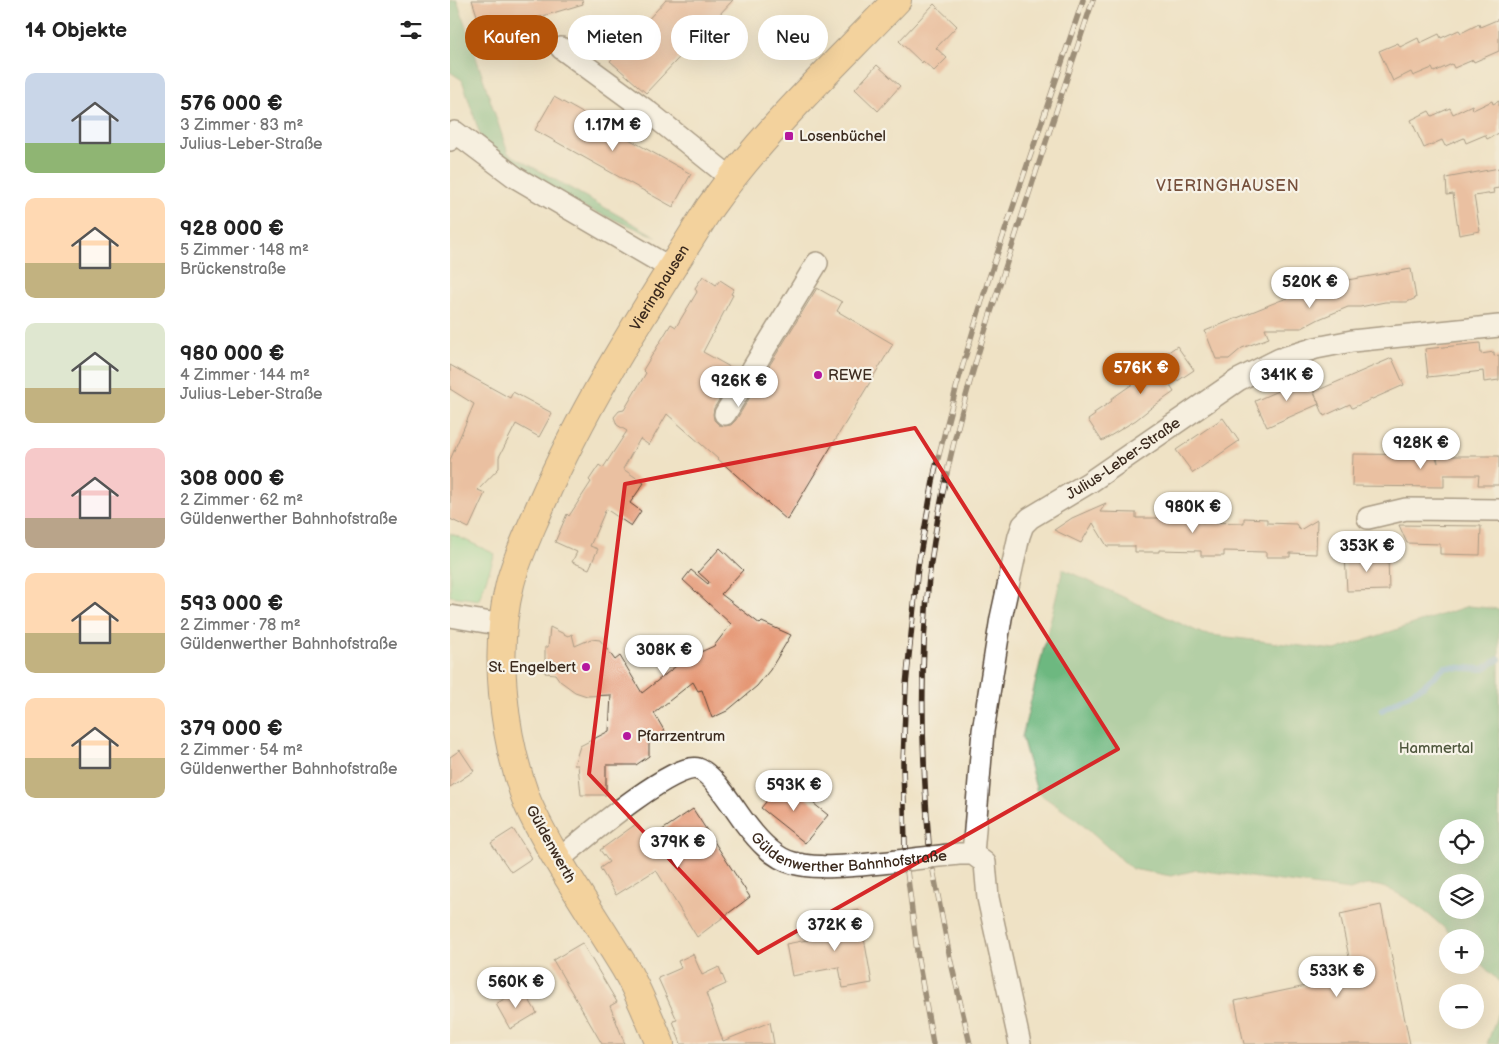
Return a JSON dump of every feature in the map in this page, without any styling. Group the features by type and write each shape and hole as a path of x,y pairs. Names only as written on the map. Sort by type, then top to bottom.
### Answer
{"main road":[{"name":"Vieringhausen","path":"503,625 510,584 525,542 559,464 595,395 672,269 731,178 800,100 897,0"},
{"name":"Güldenwerth","path":"503,625 503,696 510,749 532,814 626,970 660,1044"}],"street":[{"path":"561,48 650,113 731,178"},
{"path":"450,140 455,132 515,177 672,269"},
{"path":"725,414 817,263"},
{"name":"Julius-Leber-Straße","path":"973,854 983,731 1011,569 1023,525 1030,518 1090,482 1238,380 1280,359 1316,348 1352,341 1499,326"},
{"path":"1368,518 1406,509 1499,510"},
{"path":"450,616 503,625"},
{"name":"Güldenwerther Bahnhofstraße","path":"558,860 630,803 677,772 688,768 699,769 708,776 718,786 756,838 773,853 792,863 807,866 841,866 973,854 985,863 988,898 1020,1044"}],"highlighted area":[{"path":"915,428 1118,749 758,953 589,774 625,484"}],"green space":[{"path":"450,0 457,0 465,24 465,60 477,60 508,153 657,237 578,205 516,168 482,141 462,80 450,72"},
{"path":"450,533 495,554 479,600 450,596"},
{"name":"Hammertal","path":"1063,569 1203,634 1335,650 1468,606 1499,609 1499,982 1484,967 1484,929 1445,929 1415,904 1391,890 1380,886 1367,885 1350,890 1197,870 1171,876 1132,869 1077,820 1037,792 1022,737"},
{"path":"1499,1010 1499,1044 1487,1044"}],"building":[{"path":"472,0 582,0 583,4 546,15 477,15"},
{"path":"666,0 733,0 719,15 671,15 671,60 677,60 646,93 610,61 661,60 661,15 652,15"},
{"path":"934,4 957,26 936,48 947,58 934,71 923,61 922,63 899,41"},
{"path":"1499,19 1499,51 1454,68 1452,64 1434,72 1432,68 1413,76 1411,72 1393,81 1379,51 1398,43 1400,47 1418,38 1420,43 1439,34 1441,38 1459,30 1461,33 1479,24 1480,27"},
{"path":"877,65 900,86 878,111 855,89"},
{"path":"554,97 691,174 673,207 535,130"},
{"path":"1492,101 1493,104 1499,101 1499,133 1487,139 1485,135 1466,143 1464,138 1445,146 1442,140 1424,148 1411,120 1429,111 1432,116 1450,108 1453,114 1472,105 1473,110"},
{"path":"1499,168 1499,188 1493,189 1494,193 1474,196 1480,231 1459,235 1453,194 1447,195 1446,178"},
{"path":"1411,269 1416,298 1407,302 1385,302 1360,307 1348,307 1302,328 1265,328 1269,338 1242,348 1229,359 1216,359 1205,331 1279,301 1336,281"},
{"path":"703,276 716,285 720,280 734,289 731,294 733,295 703,352 737,371 714,408 714,420 719,425 731,425 736,420 817,288 842,302 837,311 893,344 787,520 667,414 649,445 640,439 623,469 644,483 630,503 641,511 631,526 606,509 590,546 598,549 589,569 572,562 577,552 555,542 567,514 569,516 591,482 589,480 599,465 603,468 627,431 617,425 614,417 619,411 624,410 646,373 643,370 671,324 676,327 697,292 695,288"},
{"path":"1480,343 1481,354 1494,352 1494,356 1499,355 1499,380 1484,382 1483,371 1428,377 1425,349"},
{"path":"1177,346 1194,370 1170,386 1174,392 1136,420 1102,441 1088,420 1095,415 1094,413 1112,401 1111,399 1157,367 1154,362"},
{"path":"1392,358 1404,385 1352,408 1350,404 1324,416 1314,392"},
{"path":"450,365 510,398 513,392 552,413 539,437 516,424 499,457 499,468 478,490 485,493 469,528 450,519 450,460 474,404 450,389"},
{"path":"1307,378 1319,404 1267,427 1255,401"},
{"path":"1223,418 1239,441 1193,473 1176,450"},
{"path":"1353,454 1435,455 1438,463 1437,456 1499,456 1499,485 1478,485 1479,475 1444,475 1444,487 1352,486"},
{"path":"1106,503 1100,512 1136,513 1136,518 1201,518 1201,522 1244,523 1244,518 1267,519 1267,523 1296,524 1300,530 1317,520 1316,554 1290,553 1290,557 1266,557 1266,552 1224,551 1224,556 1201,556 1201,551 1159,550 1159,552 1135,552 1135,546 1107,546 1093,523 1081,543 1054,530 1072,518"},
{"path":"1399,525 1481,526 1480,555 1440,554 1440,544 1407,543"},
{"path":"720,548 743,570 721,594 760,624 762,622 791,635 770,670 757,686 727,711 712,718 702,690 698,691 693,682 654,713 665,732 649,741 649,756 636,765 606,765 606,795 581,795 578,765 574,765 580,746 609,731 611,695 587,696 575,692 560,681 555,674 545,673 545,647 548,647 550,627 568,636 572,634 575,646 591,639 600,640 615,660 620,656 642,693 685,659 714,646 731,624 683,580 691,570 708,584 709,582 698,572"},
{"path":"1361,554 1361,558 1388,557 1389,590 1347,591 1345,555"},
{"path":"460,750 474,771 450,787 450,757"},
{"path":"784,780 828,815 805,843 761,808"},
{"path":"693,809 750,897 697,937 656,870 616,895 600,868 609,862 600,850 636,824 649,839"},
{"path":"513,829 532,858 511,872 491,843"},
{"path":"1381,905 1410,1044 1244,1044 1235,1001 1353,976 1340,914"},
{"path":"859,910 872,983 843,988 839,967 792,976 786,944 834,935 831,915"},
{"path":"582,943 617,1002 610,1006 625,1044 602,1044 553,960"},
{"path":"693,954 702,975 719,967 726,984 706,993 723,1041 770,1022 774,1044 681,1044 673,1021 677,1020 658,978 681,968 678,961"},
{"path":"522,988 537,1013 510,1029 496,1004"}],"waterway":[{"path":"1382,710 1423,686 1445,667 1483,669 1499,659"}],"railway":[{"path":"905,848 903,763 906,685 918,566 935,470 957,385 987,284 1083,0"},
{"path":"929,844 923,745 924,645 929,578 942,495 961,414 984,333 1093,0"},
{"path":"933,870 950,958 970,1044"},
{"path":"907,871 918,959 933,1044"}],"place":[{"name":"Losenbüchel","path":"789,136"},
{"name":"REWE","path":"818,375"},
{"name":"St. Engelbert","path":"586,667"},
{"name":"Pfarrzentrum","path":"627,736"}],"district":[{"name":"VIERINGHAUSEN","path":"1228,185"}]}
